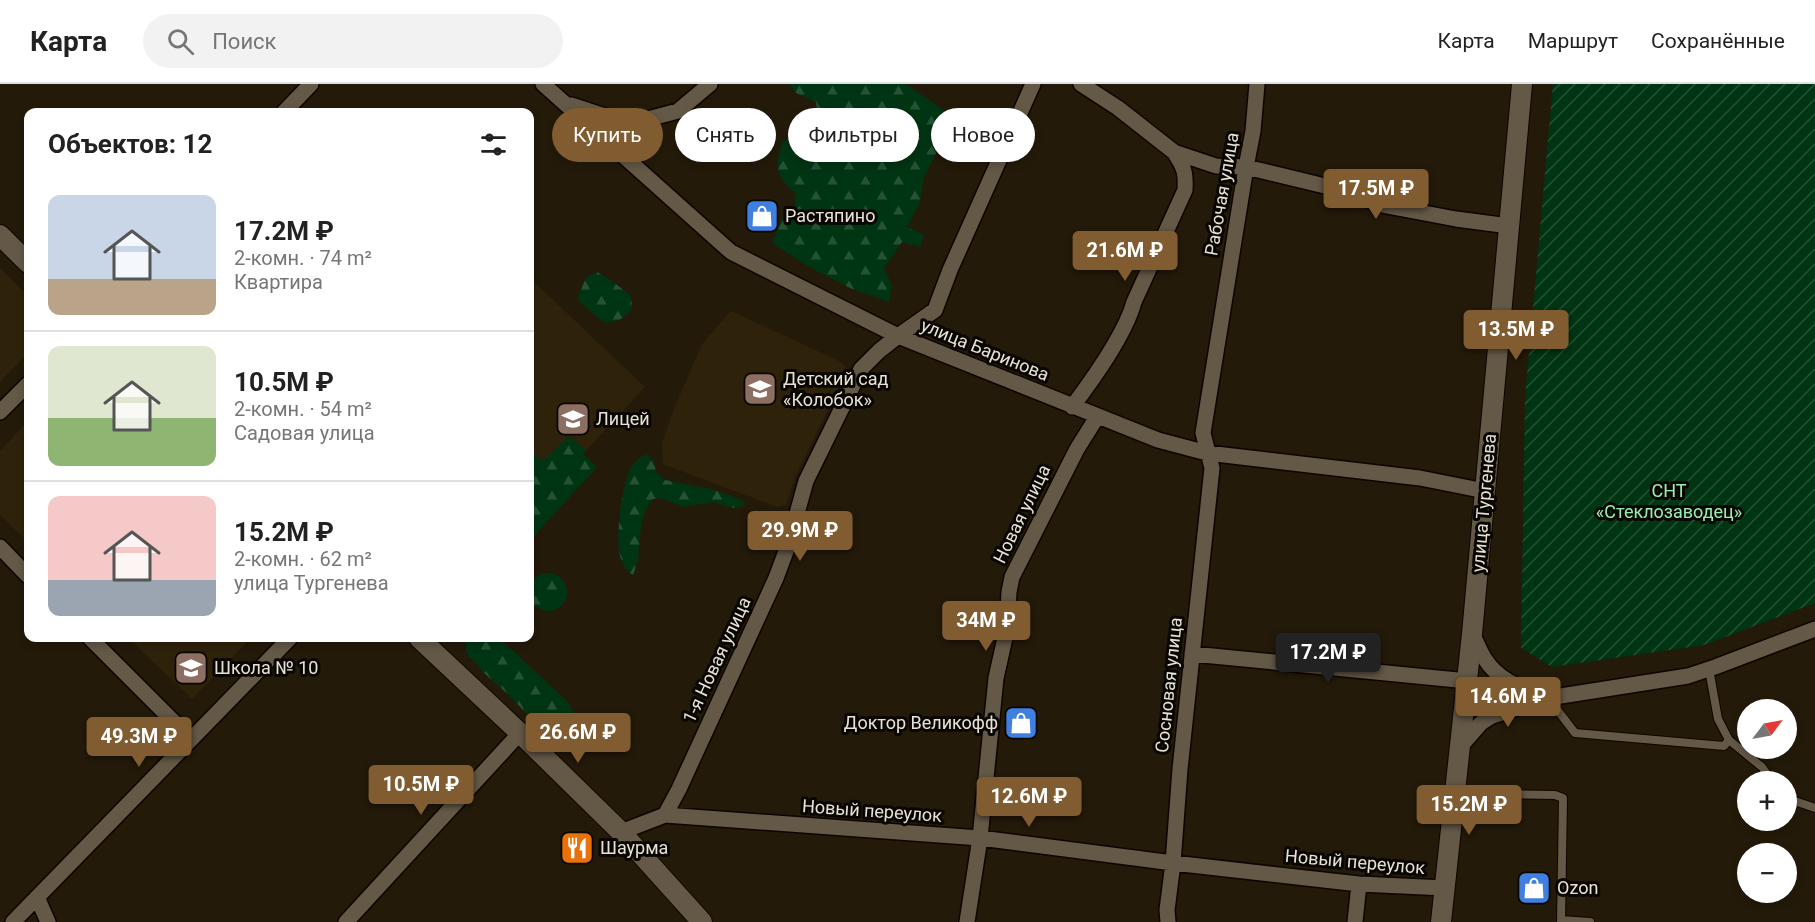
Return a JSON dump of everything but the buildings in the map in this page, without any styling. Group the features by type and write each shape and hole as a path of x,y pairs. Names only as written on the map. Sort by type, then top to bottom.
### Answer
{"street":[{"path":"288,108 311,84"},
{"name":"улица Баринова","path":"543,84 731,252 898,336 1097,417 1158,440 1207,453 1420,478 1485,491"},
{"path":"562,102 629,124 678,111 710,84"},
{"name":"1-я Новая улица","path":"665,815 684,779 776,578 788,546 806,481 861,369 898,336 935,310 950,270 1033,84"},
{"path":"1072,407 1091,383 1130,318 1134,302 1185,190 1186,175 1183,165 1174,152 1118,108 1081,84"},
{"name":"Рабочая улица","path":"1207,453 1203,433 1249,168 1257,84"},
{"name":"улица Тургенева","path":"1441,922 1468,681 1522,84"},
{"path":"1174,152 1216,166 1249,168 1329,187 1388,206 1509,226"},
{"path":"0,235 24,259"},
{"path":"0,412 24,388"},
{"name":"Новая улица","path":"967,922 980,838 996,678 1007,629 1012,578 1077,448 1097,417"},
{"name":"Сосновая улица","path":"1168,922 1167,910 1180,769 1212,468 1207,453"},
{"path":"0,547 24,572"},
{"path":"1460,747 1482,723 1492,716 1548,698 1688,676 1815,629"},
{"path":"1472,634 1485,660 1499,675 1515,686 1548,698"},
{"path":"94,642 191,739"},
{"path":"13,922 286,642"},
{"path":"422,642 621,832 702,922"},
{"path":"1192,654 1468,681"},
{"path":"346,922 520,733"},
{"name":"Новый переулок","path":"621,832 665,815 980,838 1359,884 1445,888"},
{"path":"1355,922 1359,884"},
{"path":"37,897 48,922"}],"lane":[{"path":"1709,669 1718,719 1729,740 1765,771"},
{"path":"1548,698 1575,733 1724,746 1729,740"},
{"path":"1456,790 1479,794 1555,795 1563,798 1561,921 1590,922"},
{"path":"1797,802 1815,808"}],"shaded area":[{"path":"0,268 24,292 24,357 0,382"},
{"name":"Лицей","path":"534,282 645,387 583,454 597,467 534,536"},
{"name":"Детский сад «Колобок»","path":"731,311 839,361 848,369 795,477 786,505 777,507 663,464 662,443 702,344"},
{"path":"24,425 24,538 0,515 0,451"},
{"name":"Школа № 10","path":"132,642 247,642 192,699"}],"green space":[{"path":"790,84 906,84 940,108 931,108 932,162 924,177 919,205 907,227 924,235 920,247 902,242 884,268 892,285 889,302 850,288 811,268 772,243 782,219 796,211 795,193 780,176 778,164 782,142 788,139 788,162 919,162 919,108 817,108 816,102 796,93"},
{"name":"СНТ «Стеклозаводец»","path":"1553,84 1815,84 1815,603 1704,645 1552,667 1521,648 1525,398"},
{"path":"597,272 631,296 632,309 619,320 603,322 577,299 586,278"},
{"path":"569,436 586,450 583,454 597,467 534,536 534,454 543,461"},
{"path":"646,454 654,462 656,472 665,480 711,489 742,500 745,505 733,508 713,502 684,507 660,498 653,499 643,518 633,575 625,567 620,556 619,523 623,494 630,470 635,462"},
{"path":"548,573 555,575 565,585 567,592 565,599 555,609 548,611 534,604 534,580 541,575"},
{"path":"466,642 503,642 568,702 578,721 573,733 561,737 545,731 484,673 466,652"}],"place":[{"name":"Растяпино","path":"762,216"},
{"name":"Детский сад «Колобок»","path":"760,389"},
{"name":"Лицей","path":"573,419"},
{"name":"Школа № 10","path":"191,668"},
{"name":"Доктор Великофф","path":"1021,723"},
{"name":"Шаурма","path":"577,848"},
{"name":"Ozon","path":"1534,888"}]}
